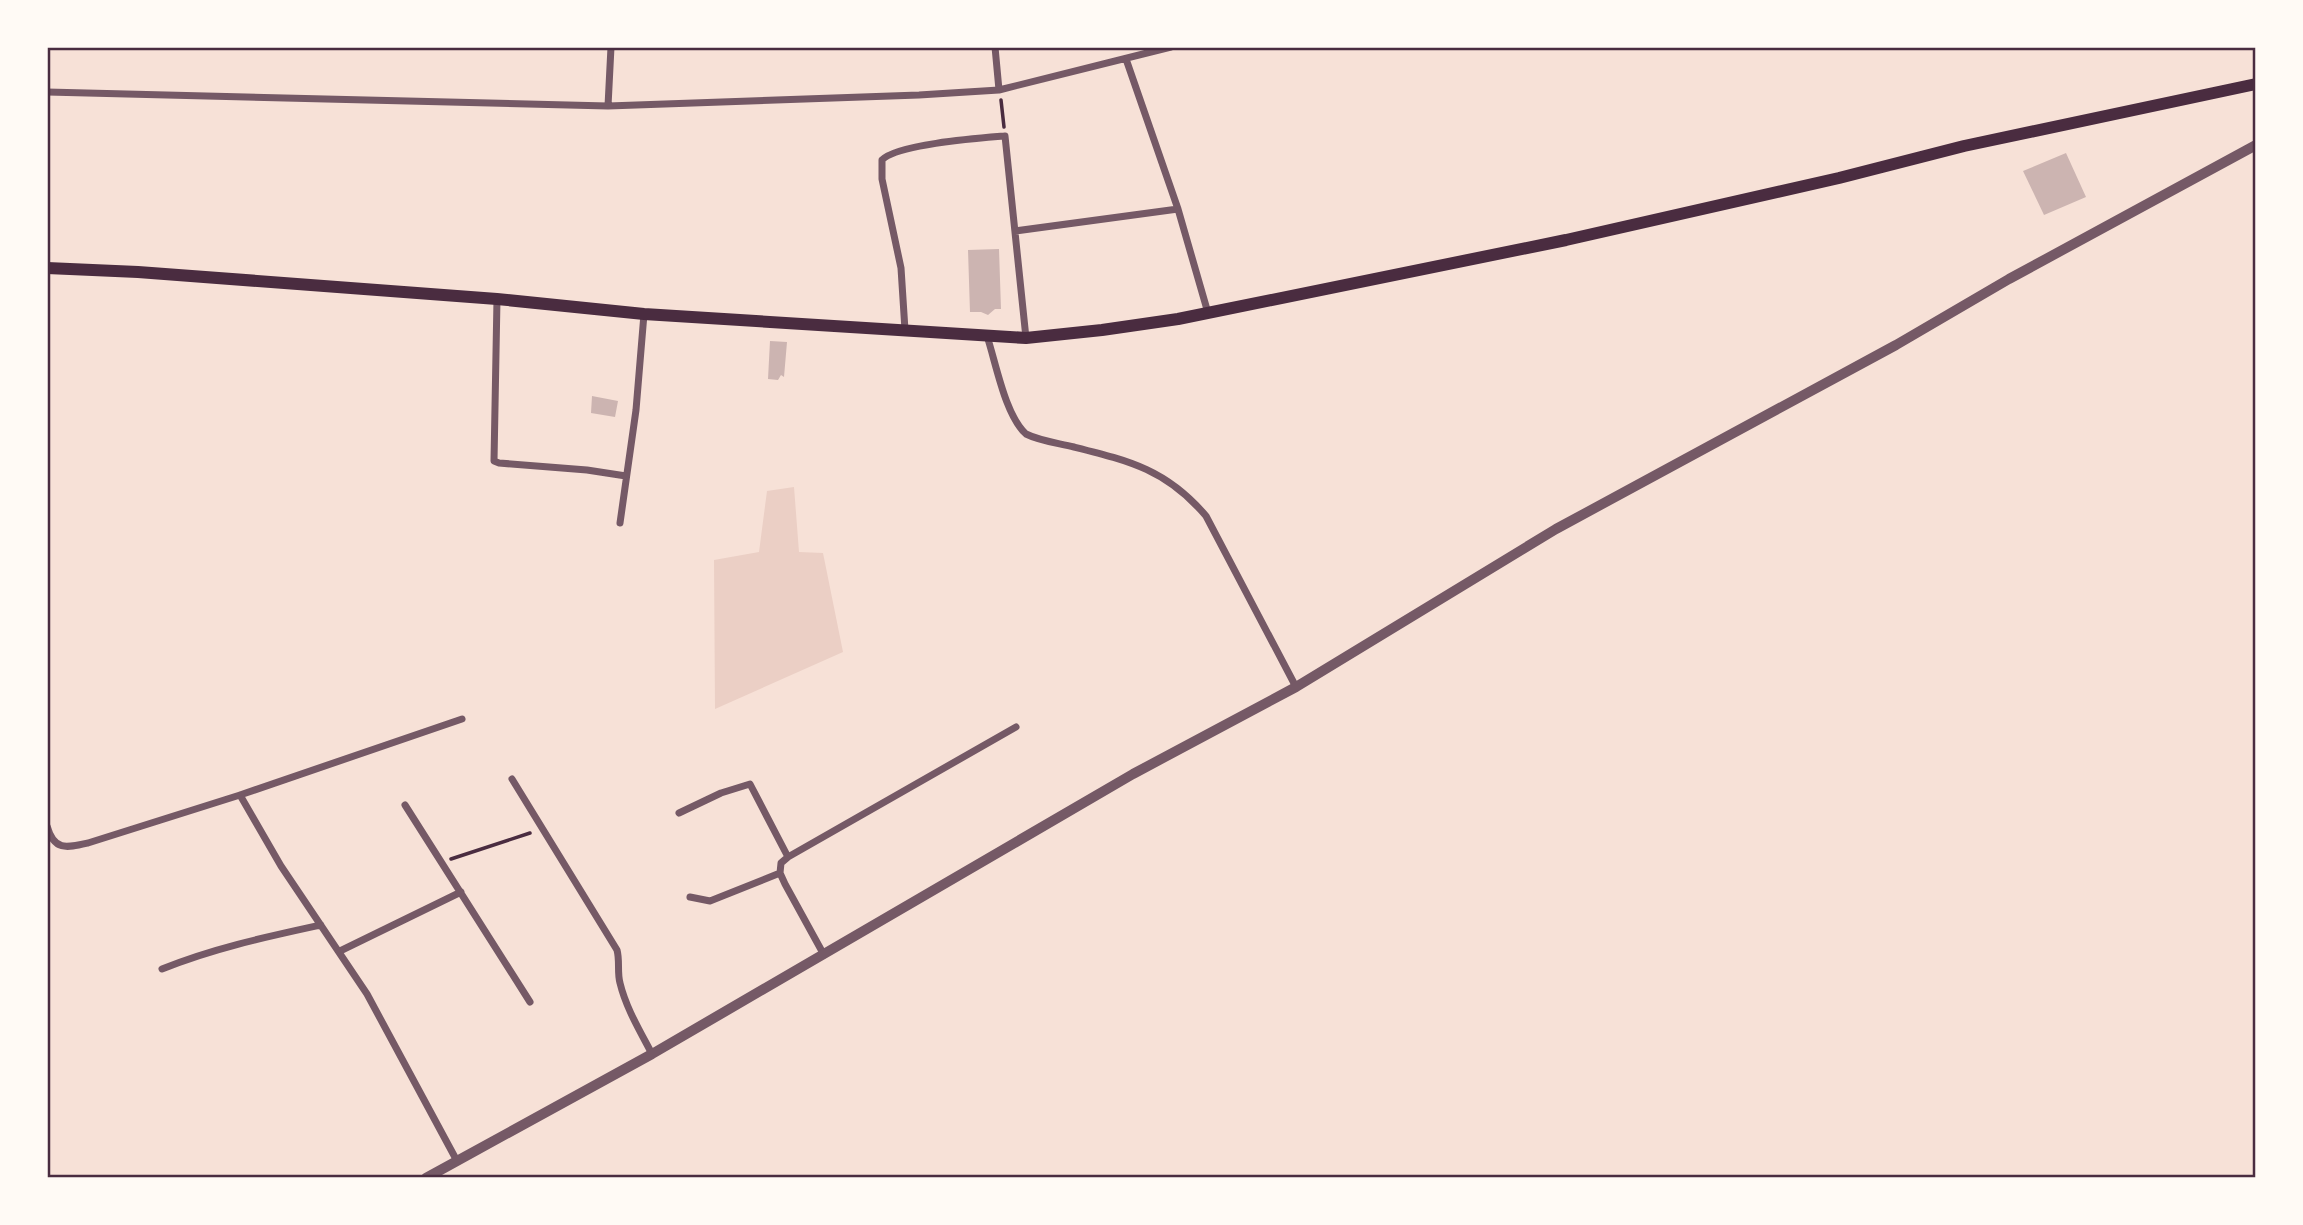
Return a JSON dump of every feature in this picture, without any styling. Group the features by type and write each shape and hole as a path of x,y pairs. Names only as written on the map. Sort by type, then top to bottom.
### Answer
{"main road":[{"path":"47,268 138,272 497,299 644,314 1026,338 1178,320 1566,240 1839,178 1964,146 2256,83"}],"street":[{"path":"608,106 611,47"},
{"path":"995,47 999,90"},
{"path":"47,92 608,106 919,95 999,90 1171,47"},
{"path":"1126,59 1178,209 1208,313"},
{"path":"905,330 901,268 882,179 882,160 887,155 951,141 1005,136 1026,338"},
{"path":"426,1178 652,1054 1133,774 1296,687 1556,529 1896,345 2009,279 2256,145"},
{"path":"1015,232 1178,209"},
{"path":"497,299 494,461 626,475"},
{"path":"620,523 636,411 644,314"},
{"path":"987,336 1011,410 1026,434 1128,460 1159,475 1192,499 1206,516 1296,687"},
{"path":"47,826 55,842 68,847 88,843 240,795 462,719"},
{"path":"824,955 780,873 782,863 788,857 1016,727"},
{"path":"512,779 617,950 618,976 624,998 652,1054"},
{"path":"678,813 721,793 750,784 788,857"},
{"path":"240,795 281,866 367,994 457,1161"},
{"path":"405,805 530,1002"},
{"path":"690,897 710,901 780,873"},
{"path":"340,951 461,892"},
{"path":"162,969 235,944 321,925"}],"path":[{"path":"999,90 1005,136"},
{"path":"443,862 542,828"}],"shaded area":[{"path":"794,487 799,552 823,553 843,652 715,709 714,560 759,552 767,491"}],"building":[{"path":"2066,153 2086,197 2044,215 2023,171"},
{"path":"999,249 1001,309 995,309 988,315 970,312 968,250"},
{"path":"770,341 787,342 784,377 781,375 778,380 768,379"},
{"path":"592,396 618,401 615,417 591,413"}]}
